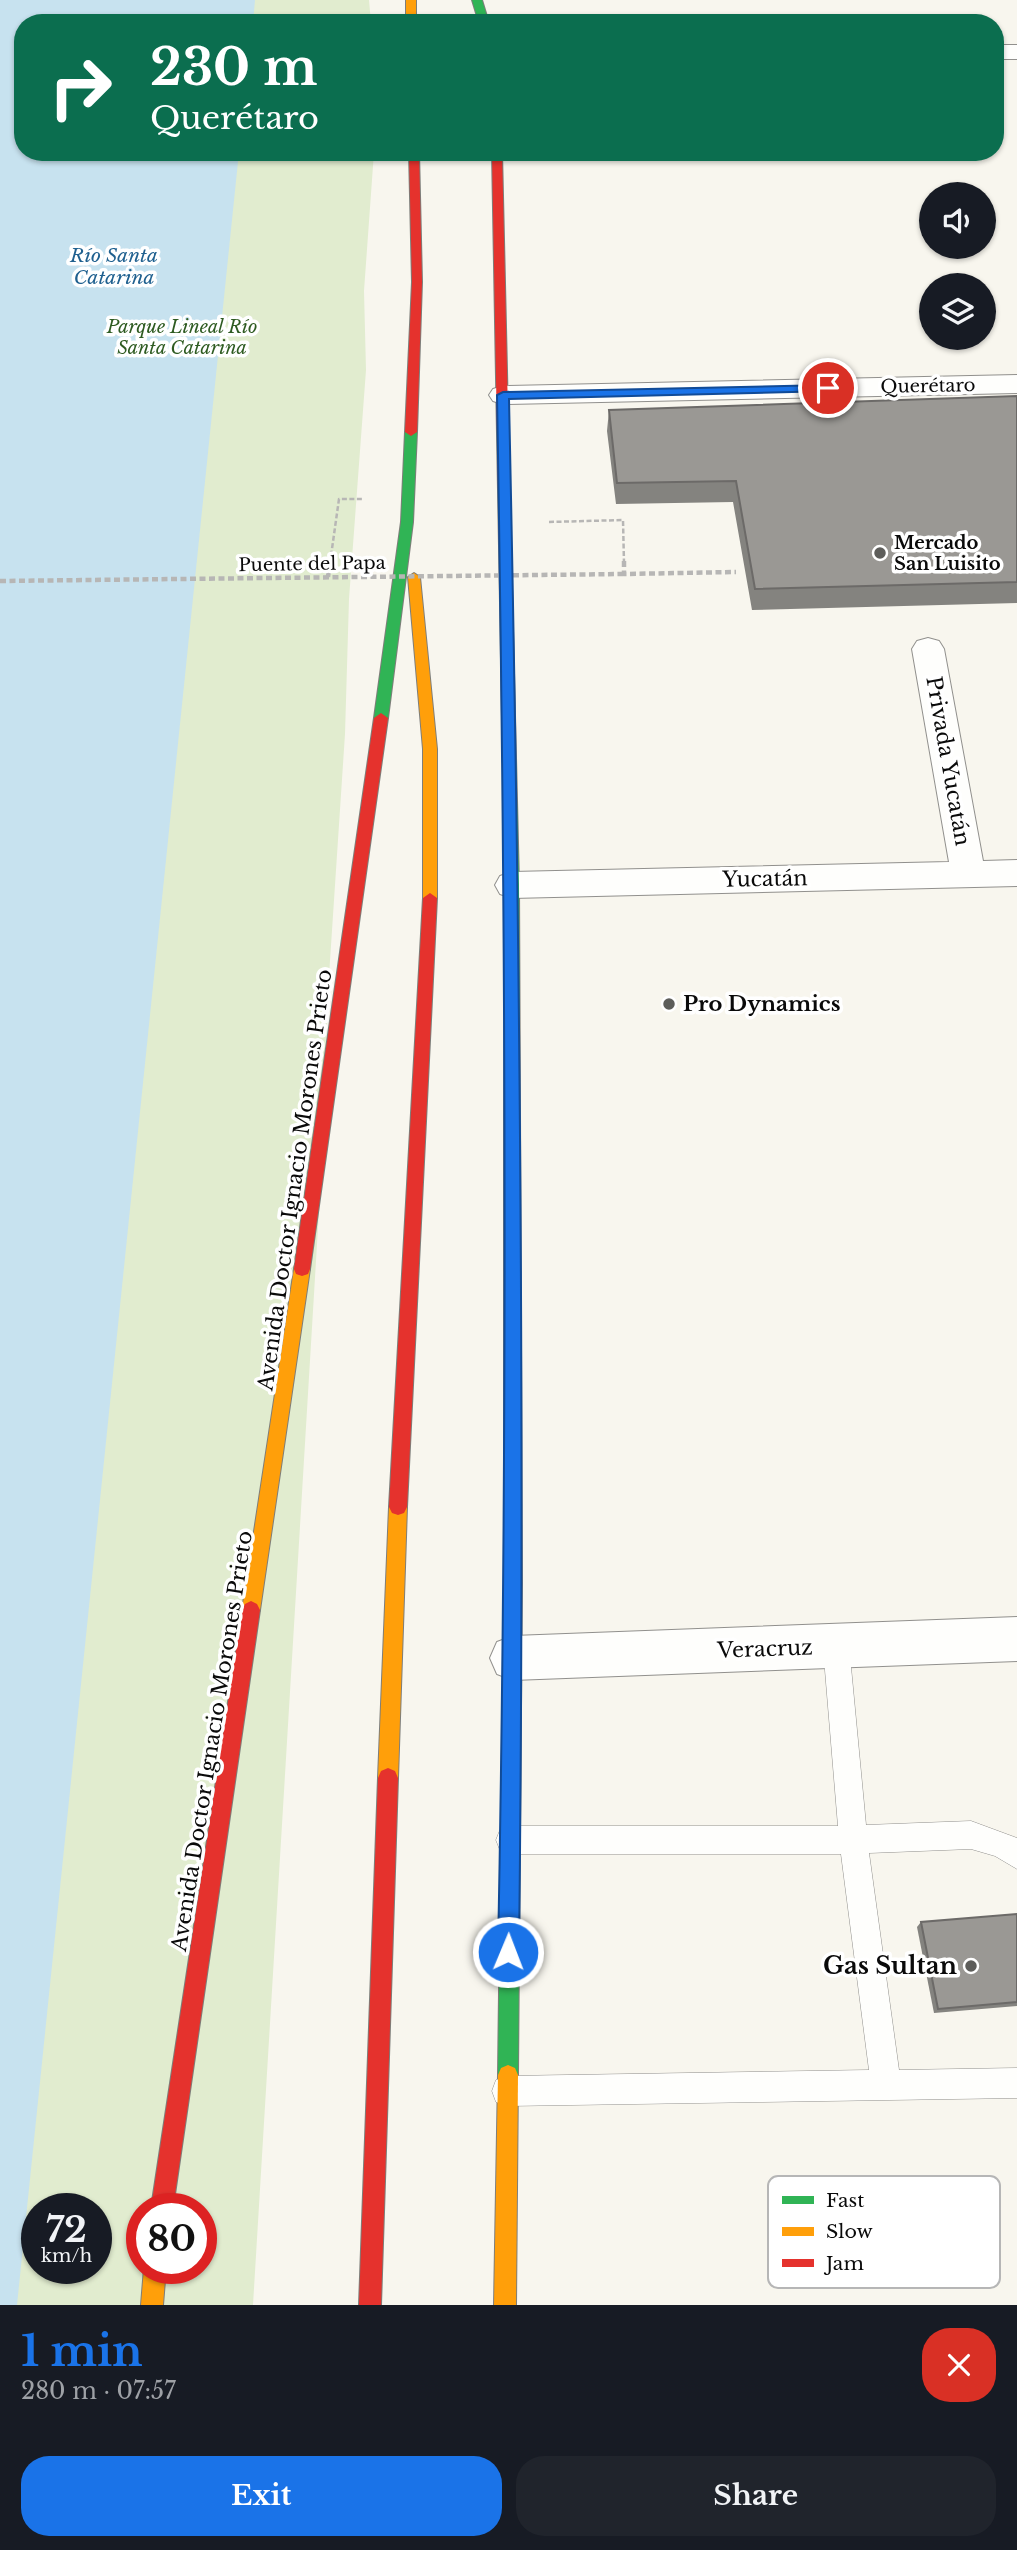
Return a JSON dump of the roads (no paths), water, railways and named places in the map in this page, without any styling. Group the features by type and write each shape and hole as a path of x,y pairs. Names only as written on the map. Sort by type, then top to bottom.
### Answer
{"highway":[{"name":"Avenida Doctor Ignacio Morones Prieto","path":"164,2193 356,908 407,522 417,282 414,161"},
{"path":"497,161 512,885 513,1658 505,2305"},
{"path":"370,2305 398,1499 430,895 430,749 423,650 407,522"},
{"path":"152,2305 154,2284"}],"street":[{"name":"Querétaro","path":"503,395 1017,384"},
{"name":"Privada Yucatán","path":"928,649 968,874"},
{"name":"Yucatán","path":"512,885 1017,873"},
{"name":"Veracruz","path":"513,1658 1017,1640"}],"lane":[{"path":"836,1646 853,1840 886,2087"},
{"path":"510,1840 853,1840 971,1835 1002,1844 1017,1855"},
{"path":"507,2091 1017,2083"}],"water":[{"name":"Río Santa Catarina","path":"0,0 255,0 254,14 14,14 14,161 238,161 29,2193 21,2193 21,2266 17,2305 0,2305"}],"place":[{"name":"Mercado San Luisito","path":"880,553"},
{"name":"Pro Dynamics","path":"669,1004"},
{"name":"Gas Sultan","path":"971,1966"}],"park label":[{"name":"Parque Lineal Río Santa Catarina","path":"182,337"}]}
